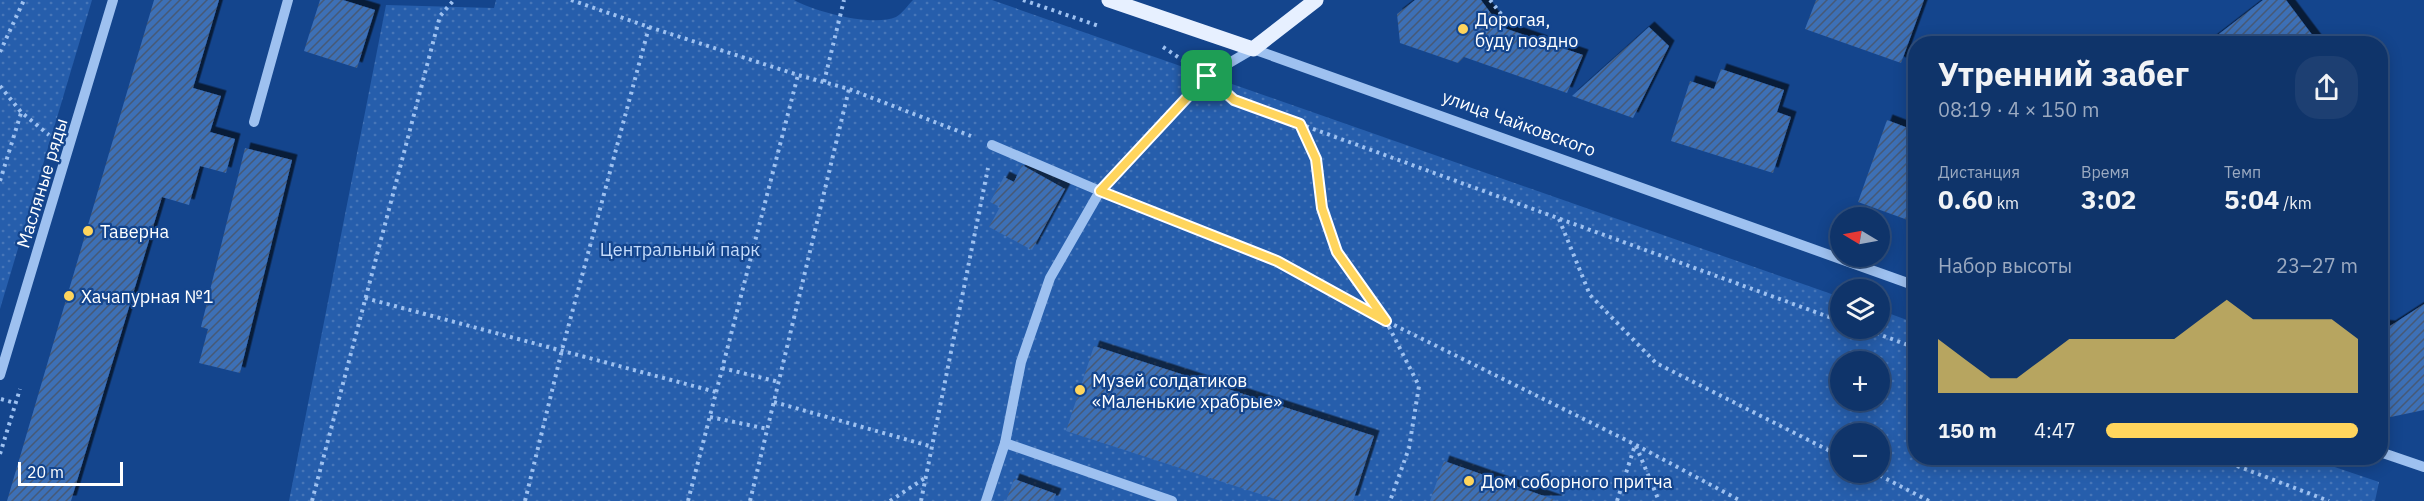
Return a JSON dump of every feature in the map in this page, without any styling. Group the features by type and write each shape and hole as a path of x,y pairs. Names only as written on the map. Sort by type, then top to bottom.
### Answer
{"main road":[{"name":"улица Чайковского","path":"1109,0 1252,49"},
{"path":"1252,49 1316,0"}],"street":[{"name":"Масляные ряды","path":"0,375 113,0"},
{"path":"254,122 288,0"},
{"path":"986,501 1005,443 1021,362 1050,278 1100,191 1207,76 1252,49"},
{"name":"улица Чайковского","path":"1252,49 1908,283"},
{"path":"992,145 1100,191"},
{"path":"1005,443 1172,501"},
{"path":"2388,455 2424,467"}],"path":[{"path":"0,52 24,0"},
{"path":"312,501 440,16 454,0"},
{"path":"571,0 648,27 849,89 992,145 921,501"},
{"path":"824,82 844,0"},
{"path":"1023,0 1110,29"},
{"path":"1490,0 1505,19"},
{"path":"525,501 562,351 648,27"},
{"path":"1153,44 1164,48 1207,76 1234,100 1830,317"},
{"path":"688,501 798,75"},
{"path":"0,86 21,112 47,134"},
{"path":"750,501 849,89"},
{"path":"0,181 21,112"},
{"path":"1300,124 1316,159 1322,208 1337,252 1386,321 1419,386 1409,448 1390,501"},
{"path":"1100,191 1277,261 1386,321 1635,445 1741,501"},
{"path":"1559,218 1590,295 1656,363 1830,451"},
{"path":"365,298 716,392"},
{"path":"1890,338 1908,345"},
{"path":"722,368 779,382"},
{"path":"0,398 15,403"},
{"path":"774,402 933,447"},
{"path":"710,417 768,429"},
{"path":"1617,501 1635,445"},
{"path":"1635,445 1659,501"},
{"path":"2234,465 2329,501"},
{"path":"890,501 926,477"},
{"path":"1890,481 1929,501"}],"green space":[{"path":"0,0 92,0 0,309"},
{"name":"Центральный парк","path":"496,0 794,0 803,5 844,17 886,20 903,12 913,0 992,0 1830,293 1830,339 1890,339 1890,314 1908,320 1908,465 2329,465 2379,482 2375,501 289,501 386,5 494,8"}],"building":[{"path":"154,0 219,0 193,88 221,96 210,132 235,139 226,173 200,166 189,205 162,197 71,501 7,501"},
{"path":"320,0 343,0 375,10 357,68 304,51"},
{"path":"1415,0 1481,0 1501,27 1583,55 1567,93 1464,57 1458,63 1400,43 1397,14"},
{"path":"1816,0 1924,0 1911,36 1908,36 1908,44 1901,63 1805,29"},
{"path":"2263,0 2286,0 2313,36 2216,36"},
{"path":"1649,27 1669,46 1633,118 1572,96"},
{"path":"1721,69 1784,90 1777,112 1791,117 1773,173 1671,141 1690,81 1714,89"},
{"path":"1887,120 1908,128 1908,220 1890,214 1890,207 1872,207 1858,202"},
{"path":"245,148 292,160 240,373 199,363 208,329 201,327"},
{"path":"1022,165 1065,189 1032,250 989,227 1000,207 990,202 1004,177 1014,182"},
{"path":"2424,304 2424,410 2388,418 2388,326"},
{"path":"1094,346 1374,436 1353,501 1281,501 1066,431"},
{"name":"Дом соборного притча","path":"1444,461 1558,501 1430,501"},
{"path":"1014,479 1056,494 1053,501 1006,501"}],"place":[{"name":"Дорогая, буду поздно","path":"1463,29"},
{"name":"Таверна","path":"88,231"},
{"name":"Хачапурная №1","path":"69,296"},
{"name":"Музей солдатиков «Маленькие храбрые»","path":"1080,390"},
{"name":"Дом соборного притча","path":"1469,481"}],"route":[{"path":"1207,76 1234,100 1300,124 1316,159 1322,208 1337,252 1386,321 1277,261 1100,191 1207,76"}]}
